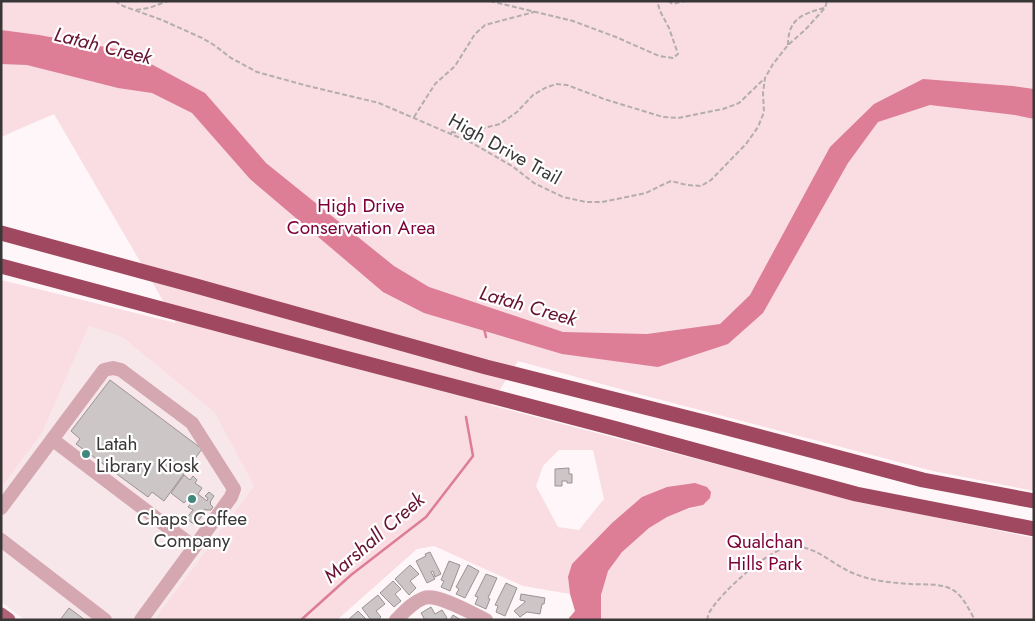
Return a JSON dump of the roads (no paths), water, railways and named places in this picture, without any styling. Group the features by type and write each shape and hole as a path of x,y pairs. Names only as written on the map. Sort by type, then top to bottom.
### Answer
{"highway":[{"path":"1,233 486,367 923,480 1034,501"},
{"path":"1,266 856,494 1034,529"}],"main road":[{"path":"1,615 8,620"}],"street":[{"path":"1,508 104,370 112,368 121,370 192,423 234,489 231,497 141,620"},
{"path":"52,440 194,547"},
{"path":"1,540 105,620"},
{"path":"396,620 413,604 425,597 438,598 486,620"}],"waterway":[{"name":"Marshall Creek","path":"484,328 486,337"},
{"name":"Marshall Creek","path":"301,620 351,575 426,517 473,456 466,417"}],"place":[{"name":"Latah Library Kiosk","path":"86,454"},
{"name":"Chaps Coffee Company","path":"192,499"}],"water label":[{"name":"Latah Creek","path":"103,46"},
{"name":"Latah Creek","path":"528,306"}],"park label":[{"name":"High Drive Conservation Area","path":"361,216"},
{"name":"Qualchan Hills Park","path":"765,552"}]}
